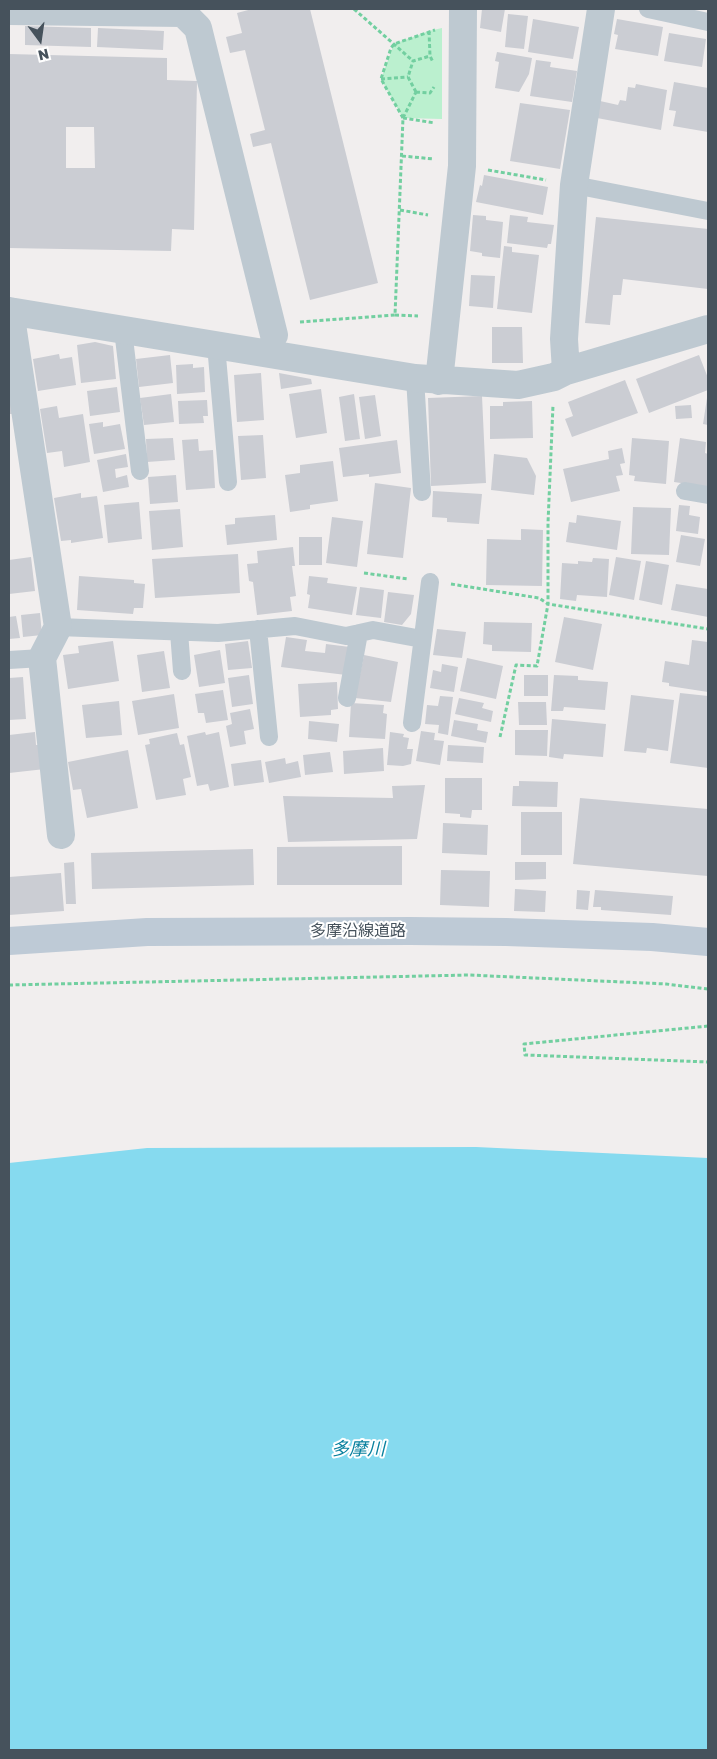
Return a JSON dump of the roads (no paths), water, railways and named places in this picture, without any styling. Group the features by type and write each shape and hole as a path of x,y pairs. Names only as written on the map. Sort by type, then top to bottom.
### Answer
{"street":[{"path":"427,379 451,163 463,9"},
{"path":"560,374 574,184 601,9"},
{"path":"9,11 183,13 198,28 274,335"},
{"path":"61,834 42,658 58,627 10,311 427,379 518,385 708,329"},
{"name":"多摩沿線道路","path":"9,941 146,932 420,931 623,936 708,942"}],"lane":[{"path":"648,9 708,22"},
{"path":"574,184 708,210"},
{"path":"124,330 140,471"},
{"path":"216,345 228,482"},
{"path":"422,492 427,379"},
{"path":"685,491 708,496"},
{"path":"412,723 430,582"},
{"path":"58,627 218,633 295,626 346,636 373,630 422,639"},
{"path":"258,629 270,737"},
{"path":"179,632 182,671"},
{"path":"347,698 359,633"},
{"path":"9,660 42,658"}],"water":[{"name":"多摩川","path":"476,1147 708,1158 708,1750 9,1750 9,1163 147,1148"}]}
